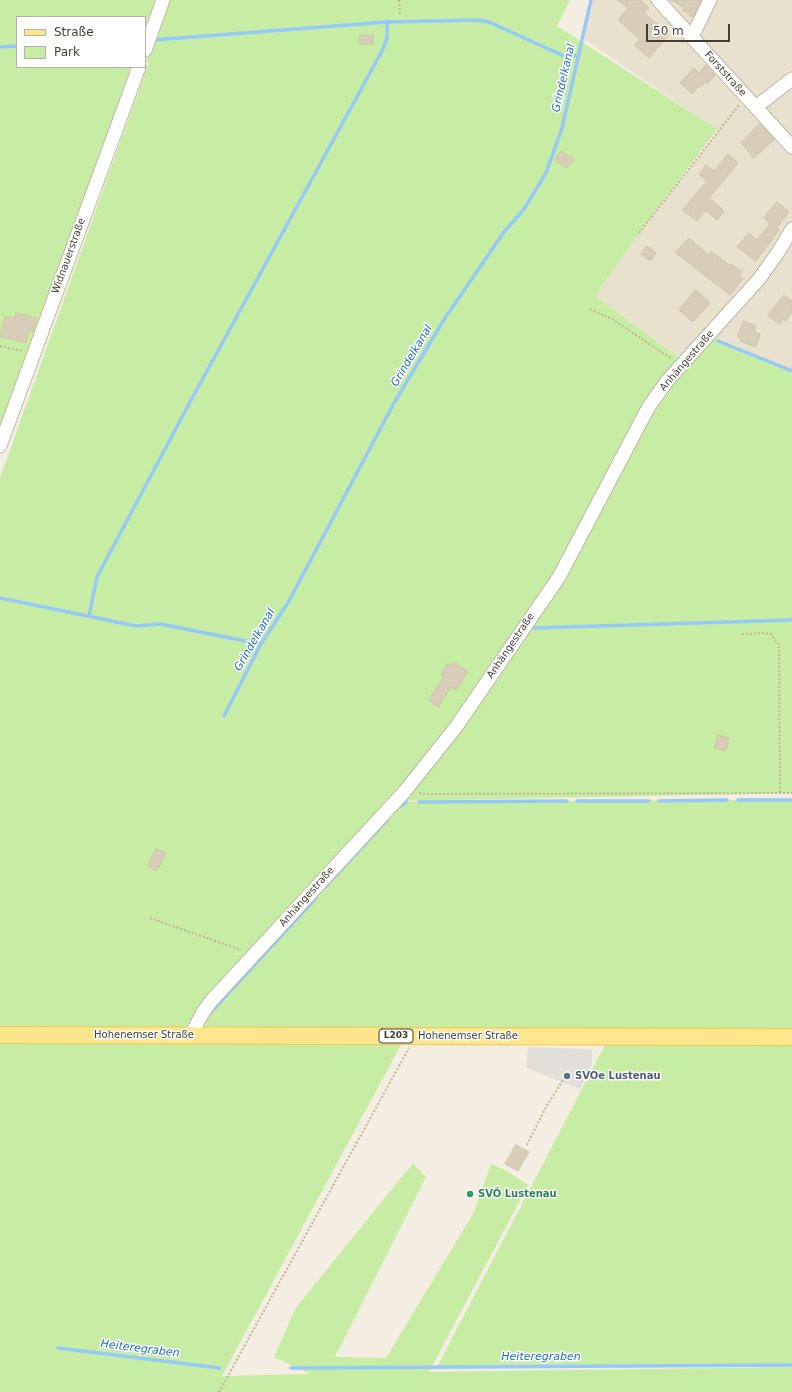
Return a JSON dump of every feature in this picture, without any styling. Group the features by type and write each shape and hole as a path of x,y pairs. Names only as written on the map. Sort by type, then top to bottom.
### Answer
{"main road":[{"name":"Hohenemser Straße","path":"0,1035 792,1037"}],"street":[{"path":"146,47 163,0"},
{"name":"Forststraße","path":"658,0 792,147"},
{"path":"692,37 710,0"},
{"name":"Widnauerstraße","path":"0,446 139,68"},
{"path":"756,106 792,79"},
{"name":"Anhängestraße","path":"191,1035 203,1012 212,1000 405,791 456,727 559,577 648,408 682,364 759,279 777,254 792,229"}],"path":[{"path":"399,0 400,14"},
{"path":"639,233 746,97"},
{"path":"590,309 612,319 682,364"},
{"path":"0,346 34,353"},
{"path":"742,634 771,634 779,645 780,793"},
{"path":"405,791 428,794 792,793"},
{"path":"150,918 235,948 253,957"},
{"path":"219,1392 416,1036"},
{"path":"527,1145 546,1107 563,1080"}],"shaded area":[{"path":"591,0 792,0 792,371 712,337 686,363 595,296 639,233 719,131 583,38"},
{"name":"SVOe Lustenau","path":"528,1047 592,1049 592,1064 580,1089 526,1068"}],"green space":[{"path":"0,0 155,0 146,24 146,16 16,16 16,68 131,68 0,432"},
{"path":"168,0 570,0 557,26 717,129 639,233 595,296 686,363 712,337 792,371 792,793 393,801 277,928 282,935 402,804 406,802 792,800 792,1029 0,1026 0,478 149,62 146,61"},
{"path":"0,1040 402,1043 222,1376 310,1374 274,1357 295,1309 413,1163 426,1177 335,1357 386,1358 473,1214 491,1164 505,1170 528,1185 429,1372 792,1367 792,1392 0,1392"},
{"path":"792,1041 792,1366 437,1367 606,1043"}],"building":[{"path":"618,0 640,0 649,8 644,13 669,34 649,58 635,45 640,39 618,20 628,8"},
{"path":"671,0 701,0 693,17 682,10 684,8"},
{"path":"360,35 373,35 373,44 360,44"},
{"path":"706,65 715,75 707,84 705,82 700,87 699,86 692,94 680,83 694,68 699,73"},
{"path":"760,124 774,139 754,158 741,143"},
{"path":"561,151 574,159 567,168 555,160"},
{"path":"728,154 738,163 709,198 724,211 717,220 706,210 697,221 683,210 707,181 699,174 706,165 714,171"},
{"path":"777,202 789,212 776,228 779,230 756,261 737,247 749,233 757,240 770,224 764,218"},
{"path":"689,238 708,255 711,251 730,266 731,264 742,272 739,276 743,279 730,295 676,253"},
{"path":"647,246 656,253 650,261 641,254"},
{"path":"696,290 710,303 693,322 679,310"},
{"path":"784,295 792,301 792,312 786,321 783,319 780,324 768,316"},
{"path":"16,313 36,318 33,331 29,330 26,343 0,336 5,316 15,318"},
{"path":"744,321 756,326 754,332 760,334 756,347 740,341 741,338 738,337"},
{"path":"454,662 468,672 456,690 451,687 438,707 429,700 444,676 441,674 448,663 452,666"},
{"path":"718,735 729,738 726,751 715,748"},
{"path":"156,849 166,853 157,871 148,866"},
{"path":"516,1145 529,1152 518,1171 505,1164"}],"waterway":[{"name":"Grindelkanal","path":"224,716 261,644 289,601 394,403 445,318 504,232 524,209 546,173 562,128 591,0"},
{"path":"153,40 387,22 478,20 489,22 564,56 579,55"},
{"path":"89,616 97,577 190,402 382,51 387,38 387,22"},
{"path":"0,47 16,46"},
{"path":"718,341 792,371"},
{"path":"0,598 136,626 160,624 261,644"},
{"path":"533,628 792,620"},
{"path":"659,801 727,800"},
{"path":"738,800 792,800"},
{"path":"419,802 567,801"},
{"path":"577,801 649,801"},
{"path":"399,807 406,802"},
{"path":"325,887 387,820"},
{"path":"211,1012 316,898"},
{"name":"Heiteregraben","path":"58,1348 220,1368"},
{"name":"Heiteregraben","path":"291,1368 792,1365"}],"place":[{"name":"SVOe Lustenau","path":"567,1076"},
{"name":"SVÖ Lustenau","path":"470,1194"}]}
